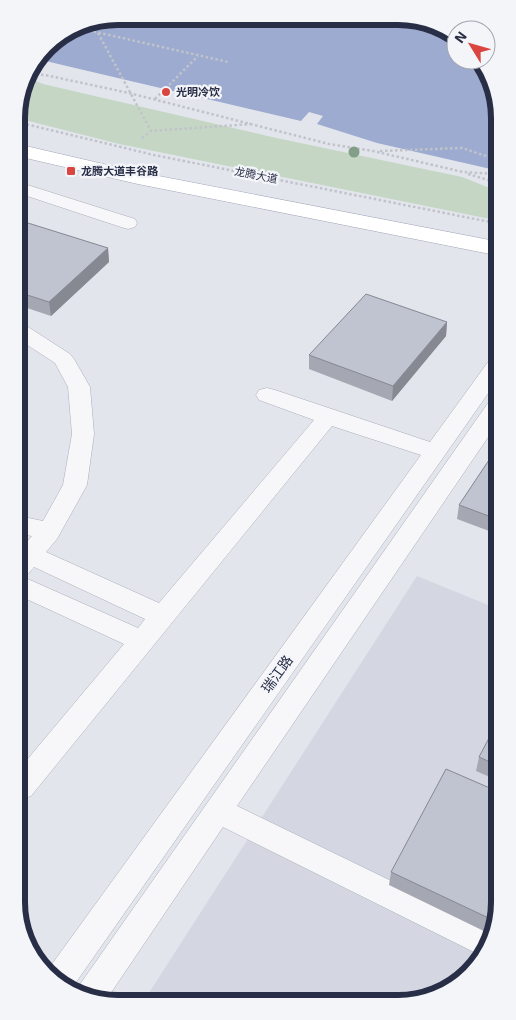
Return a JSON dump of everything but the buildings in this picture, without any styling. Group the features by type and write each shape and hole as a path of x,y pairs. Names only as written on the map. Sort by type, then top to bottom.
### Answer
{"main road":[{"name":"龙腾大道","path":"25,135 151,164 491,229"},
{"name":"龙腾大道","path":"25,152 138,178 491,247"}],"street":[{"path":"25,189 128,223"},
{"path":"25,334 63,359 79,386 83,434 75,485 48,534 25,562 163,616"},
{"name":"瑞江路","path":"62,976 491,374"},
{"path":"267,395 435,452"},
{"name":"瑞江路","path":"93,991 491,415"},
{"path":"25,782 328,417"},
{"path":"25,526 33,527 48,534"},
{"path":"25,588 143,641"},
{"path":"218,811 482,941"}],"path":[{"path":"87,30 228,62"},
{"path":"98,33 151,131"},
{"path":"155,99 198,56"},
{"path":"36,75 155,99 329,144 373,151 463,172 491,181"},
{"name":"龙腾大道","path":"25,124 154,155 491,222"},
{"path":"142,138 151,131 255,124"},
{"path":"373,151 462,148 491,158"},
{"path":"463,172 491,174"}],"shaded area":[{"path":"417,576 491,606 491,908 484,937 472,959 455,976 439,985 428,990 404,995 148,995"}],"green space":[{"path":"34,80 43,84 272,137 462,177 491,188 491,219 119,144 25,120 28,94"}],"water":[{"path":"398,25 416,27 428,30 446,39 446,70 477,70 481,77 488,94 490,106 491,169 377,143 317,124 323,116 309,112 301,121 44,61 61,44 72,37 88,30 106,26"}],"place":[{"name":"光明冷饮","path":"166,92"},
{"name":"龙腾大道丰谷路","path":"71,171"}]}
